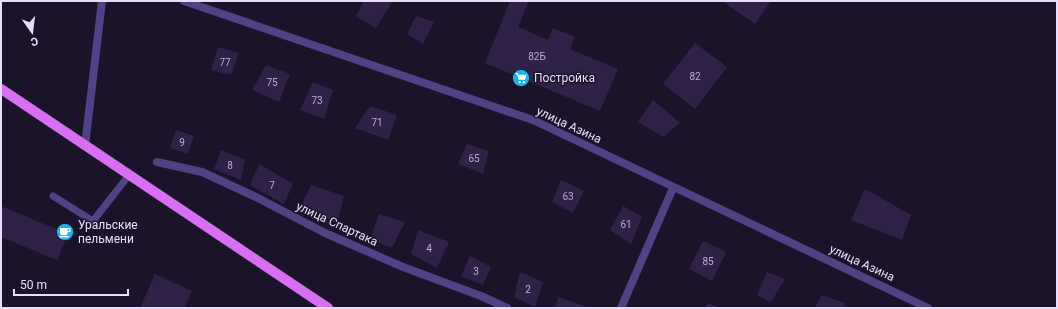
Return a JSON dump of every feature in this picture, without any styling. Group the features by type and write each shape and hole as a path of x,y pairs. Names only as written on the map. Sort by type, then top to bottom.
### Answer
{"main road":[{"path":"1,89 328,308"}],"street":[{"path":"85,146 102,1"},
{"name":"улица Азина","path":"184,1 533,120 673,188 928,308"},
{"name":"улица Спартака","path":"158,162 202,172 256,197 325,233 403,267 481,296 507,308"},
{"path":"622,308 673,188"}],"lane":[{"path":"53,196 93,221 129,175"}],"building":[{"path":"364,1 392,2 376,28 356,16"},
{"path":"510,1 529,1 518,27 548,40 553,28 575,37 570,49 618,69 600,111 485,63"},
{"path":"722,1 771,1 755,24"},
{"path":"416,16 434,22 423,44 407,34"},
{"path":"695,43 727,67 695,109 663,84"},
{"path":"218,47 239,53 231,75 211,70"},
{"path":"266,65 290,74 279,102 252,90"},
{"path":"313,82 333,90 324,119 300,110"},
{"path":"653,100 680,123 663,137 638,122"},
{"path":"370,106 397,115 388,140 355,128"},
{"path":"176,130 194,136 188,154 170,148"},
{"path":"467,144 489,151 483,174 458,164"},
{"path":"221,150 245,160 241,180 214,169"},
{"path":"259,164 293,184 284,204 250,185"},
{"path":"561,180 584,191 573,213 552,202"},
{"path":"311,185 344,196 337,224 301,206"},
{"path":"865,189 911,215 902,240 851,220"},
{"path":"1,206 68,234 57,260 1,237"},
{"path":"623,206 642,217 631,244 610,230"},
{"path":"379,214 405,222 392,248 370,239"},
{"path":"418,230 449,242 437,268 411,254"},
{"path":"703,241 726,252 712,281 689,269"},
{"path":"470,256 491,267 483,285 461,276"},
{"path":"520,272 543,282 535,307 514,297"},
{"path":"767,272 785,279 771,302 757,295"},
{"path":"155,274 192,291 184,308 140,308"},
{"path":"822,295 845,303 844,308 815,308"},
{"path":"558,297 585,306 584,308 555,308"},
{"path":"708,303 720,308 706,308"}],"place":[{"name":"Постройка","path":"521,78"},
{"name":"Уральские пельмени","path":"65,232"}]}
